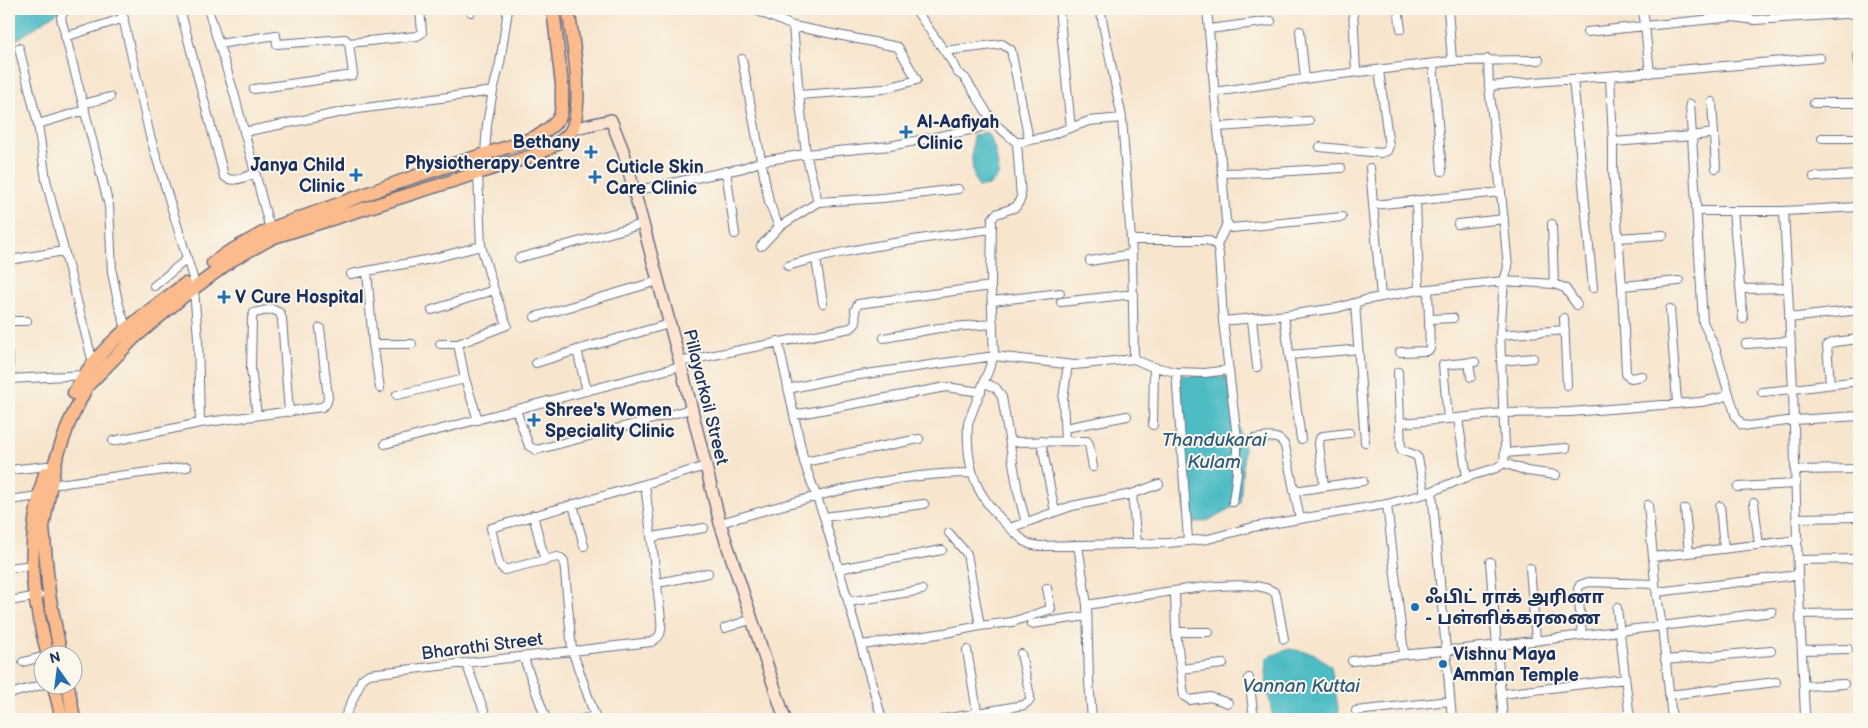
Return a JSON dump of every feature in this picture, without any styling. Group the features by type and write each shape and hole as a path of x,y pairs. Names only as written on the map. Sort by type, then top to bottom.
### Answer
{"main road":[{"path":"58,646 34,565 34,528 39,496 64,415 93,362 193,284 227,252 270,229 410,178 540,135 553,126 560,117 562,85 553,9"},
{"path":"193,284 274,237 535,155 553,146 568,135 575,118 578,90 568,9"},
{"path":"47,646 42,595 43,527 55,462 69,423 87,386 130,334"},
{"path":"56,696 62,719"},
{"path":"70,696 74,719"}],"street":[{"path":"70,9 63,12 61,18 109,206 112,272 130,334"},
{"path":"121,9 150,136 193,284 198,318 200,423"},
{"path":"180,9 224,176 231,180 254,174"},
{"path":"208,9 270,229"},
{"path":"349,43 418,36 422,33 421,9"},
{"path":"440,344 458,344 507,325 481,246 478,174 485,154 493,91 500,63 508,9"},
{"path":"753,9 793,26 898,47 917,80 883,90 799,96"},
{"path":"915,9 957,72 965,78 993,122 1016,143 1020,201 1016,207 994,215 992,219 991,286 994,356 968,423 968,445 971,473 983,498 1010,528 1029,544 1038,546 1168,543 1208,539 1253,527 1387,504 1496,468 1504,462 1500,335 1504,281 1508,267 1488,86 1488,59"},
{"path":"1059,9 1071,128"},
{"path":"1100,9 1122,118 1134,294 1134,359"},
{"path":"1207,9 1227,224 1216,245"},
{"path":"1353,9 1356,72"},
{"path":"1398,9 1401,29"},
{"path":"1448,9 1452,61"},
{"path":"1643,9 1650,73"},
{"path":"1587,32 1733,18 1755,20 1859,13"},
{"path":"65,37 124,18"},
{"path":"1209,29 1271,21"},
{"path":"793,26 806,154 818,202"},
{"path":"1300,31 1305,79"},
{"path":"219,44 276,35 278,44 345,39 349,43 353,75 254,89"},
{"path":"944,51 1002,44 1011,50 1030,140"},
{"path":"19,48 38,124 46,180 93,362"},
{"path":"1858,55 1859,70"},
{"path":"1488,86 1820,58"},
{"path":"742,59 769,202 779,227"},
{"path":"1214,92 1452,61 1488,59 1538,60"},
{"path":"1433,64 1442,171"},
{"path":"1320,147 1381,153 1387,151 1379,70"},
{"path":"1610,76 1613,169 1622,286 1626,373 1631,378 1642,376"},
{"path":"1573,79 1593,288"},
{"path":"244,132 358,109 493,91"},
{"path":"38,124 110,97"},
{"path":"1712,102 1716,168"},
{"path":"1814,103 1859,103"},
{"path":"1690,104 1694,184 1698,211 1703,322 1716,350 1736,418 1742,425 1749,426 1794,420 1859,416"},
{"path":"1016,143 1089,122 1122,118"},
{"name":"Pillayarkoil Street","path":"572,129 612,120 624,153 720,523 785,719"},
{"path":"1218,127 1309,121"},
{"path":"634,191 726,172 762,161 806,154 890,146 975,129 993,122"},
{"path":"1613,142 1714,133"},
{"path":"1822,138 1859,138"},
{"path":"1222,173 1341,168"},
{"path":"1370,168 1381,297"},
{"path":"726,172 735,234"},
{"path":"1814,177 1859,175"},
{"path":"761,246 779,227 818,202 883,198 958,190"},
{"path":"1373,205 1501,192"},
{"path":"1400,352 1427,351 1430,349 1430,319 1424,289 1416,200"},
{"path":"1698,211 1784,211 1859,207"},
{"path":"1733,211 1743,319"},
{"path":"1784,211 1791,341 1798,575 1805,714 1801,719"},
{"path":"1227,224 1234,228 1342,216"},
{"path":"1458,224 1504,220"},
{"path":"519,258 643,224"},
{"path":"1552,224 1554,284"},
{"path":"788,266 816,258 915,239 991,229"},
{"path":"1618,238 1663,235"},
{"path":"1131,240 1207,240 1216,245 1219,254 1223,321 1237,438 1237,472 1233,502"},
{"path":"351,274 431,259 481,246"},
{"path":"9,260 64,251"},
{"path":"1090,261 1132,254"},
{"path":"816,258 823,303"},
{"path":"154,286 187,259"},
{"path":"367,271 373,344 380,388"},
{"path":"535,317 658,281"},
{"path":"1223,321 1284,316 1337,308 1424,289 1504,281 1554,284 1565,288 1577,305"},
{"path":"1622,286 1679,281"},
{"path":"385,444 587,391 680,364 778,341 851,328 856,323 855,310 858,304 991,286"},
{"path":"1741,289 1787,288"},
{"path":"432,310 494,290"},
{"path":"993,301 1060,293"},
{"path":"1061,302 1134,294"},
{"path":"1355,303 1365,442"},
{"path":"257,416 252,369 252,318 254,313 272,309 280,313 282,319 289,412"},
{"path":"1670,309 1677,402"},
{"path":"1789,318 1859,310"},
{"path":"1284,316 1301,439"},
{"path":"1430,319 1453,318"},
{"path":"1564,318 1567,385"},
{"path":"1252,319 1257,367"},
{"path":"9,321 27,321"},
{"path":"536,363 669,324"},
{"path":"884,338 939,328 993,324"},
{"path":"114,441 200,423 322,407 326,404 328,398 320,328"},
{"path":"1500,335 1565,330"},
{"path":"1830,384 1827,345 1834,342 1859,339"},
{"path":"778,341 804,462 824,517 882,719"},
{"path":"1746,344 1791,341"},
{"path":"373,344 412,344"},
{"path":"458,344 465,379 478,420"},
{"path":"577,350 587,391"},
{"path":"1288,355 1351,350"},
{"path":"9,356 9,379 85,375"},
{"path":"788,389 838,378 994,356 1058,365 1134,359 1154,367 1176,372 1205,373 1228,370"},
{"path":"1501,361 1532,358"},
{"path":"1448,420 1443,365 1472,362 1471,377"},
{"path":"1066,441 1063,399 1068,364"},
{"path":"1153,425 1154,367"},
{"path":"1176,372 1188,540"},
{"path":"1398,372 1401,450 1415,454 1418,458 1428,492 1447,650 1449,701 1452,719"},
{"path":"397,395 465,379"},
{"path":"1762,392 1859,381"},
{"path":"985,383 996,388 1002,397 1018,492 1026,523"},
{"path":"794,415 946,387 981,392"},
{"path":"1400,423 1448,420 1503,413 1570,412 1677,402 1701,402 1729,394"},
{"path":"516,410 529,446 536,450 691,408"},
{"path":"1065,428 1127,416"},
{"path":"1458,418 1467,477"},
{"path":"1324,486 1320,438 1349,433"},
{"path":"1253,439 1276,437 1282,440 1285,446 1300,520"},
{"path":"804,462 919,439"},
{"path":"1041,441 1055,512"},
{"path":"1010,442 1087,442 1093,467"},
{"path":"1505,453 1566,448"},
{"path":"1504,462 1527,471 1556,475"},
{"path":"9,470 47,466"},
{"path":"582,719 596,718 572,650 564,562 560,558 504,570 499,564 491,530 493,526 706,466"},
{"path":"50,485 187,467"},
{"path":"1795,470 1859,469"},
{"path":"720,523 816,496 910,476 938,473 971,473"},
{"path":"1294,490 1363,481"},
{"path":"645,484 658,583 708,573"},
{"path":"1010,528 1072,506 1132,494 1159,484"},
{"path":"1738,487 1796,484"},
{"path":"1132,494 1136,544"},
{"path":"9,500 39,496"},
{"path":"1754,503 1760,545"},
{"path":"573,504 584,546"},
{"path":"824,517 924,504"},
{"path":"1387,504 1404,654"},
{"path":"1648,505 1652,557 1672,719"},
{"path":"1720,506 1724,549"},
{"path":"1685,509 1689,553"},
{"path":"533,515 544,561"},
{"path":"1797,518 1859,516"},
{"path":"652,537 704,528"},
{"path":"949,534 967,554 980,626"},
{"path":"1652,557 1798,540"},
{"path":"1078,545 1087,605 1092,719"},
{"path":"838,569 942,550"},
{"path":"1798,560 1859,559"},
{"path":"1490,562 1503,719"},
{"path":"9,568 34,565"},
{"path":"1530,568 1536,640"},
{"path":"1582,635 1578,589 1580,585 1589,582 1656,588 1798,575"},
{"name":"Bharathi Street","path":"344,719 362,679 366,675 651,642 660,636 662,627 658,583"},
{"path":"1087,605 1230,585 1271,589 1276,595 1284,639"},
{"path":"862,645 1012,622 1051,609 1047,588"},
{"path":"848,602 922,590"},
{"path":"1175,592 1176,632 1184,696 1190,700 1215,698 1228,704"},
{"path":"9,601 42,595"},
{"path":"1617,608 1630,719"},
{"path":"1352,661 1772,612"},
{"path":"1800,614 1859,613"},
{"path":"1031,624 1087,616"},
{"path":"725,628 753,619"},
{"path":"1176,632 1209,632"},
{"path":"1802,650 1848,649"},
{"path":"967,650 977,712"},
{"path":"1665,660 1771,651"},
{"path":"944,719 1024,705 1028,702 1030,696 1021,654"},
{"path":"523,656 546,719"},
{"path":"23,662 32,660"},
{"path":"466,663 486,719"},
{"path":"1181,669 1224,664"},
{"path":"1249,678 1254,719"},
{"path":"1502,694 1625,679"},
{"path":"1669,695 1776,682"},
{"path":"1804,686 1844,684"},
{"path":"9,694 32,688"},
{"path":"1356,711 1449,701"}],"water":[{"path":"20,9 62,9 15,41 9,56 9,17"},
{"path":"986,132 994,147 999,175 989,186 978,187 973,168 973,136"},
{"name":"Thandukarai Kulam","path":"1180,375 1226,377 1244,448 1240,503 1209,520 1190,524 1185,513"},
{"name":"Vannan Kuttai","path":"1289,649 1313,653 1331,666 1340,719 1273,719 1265,674 1266,658"}],"place":[{"name":"Al-Aafiyah Clinic","path":"906,132"},
{"name":"Bethany Physiotherapy Centre","path":"591,152"},
{"name":"Janya Child Clinic","path":"356,175"},
{"name":"Cuticle Skin Care Clinic","path":"595,177"},
{"name":"V Cure Hospital","path":"224,297"},
{"name":"Shree's Women Speciality Clinic","path":"534,420"},
{"name":"ஃபிட் ராக் அரினா - பள்ளிக்கரணை","path":"1415,607"},
{"name":"Vishnu Maya Amman Temple","path":"1443,664"}]}
